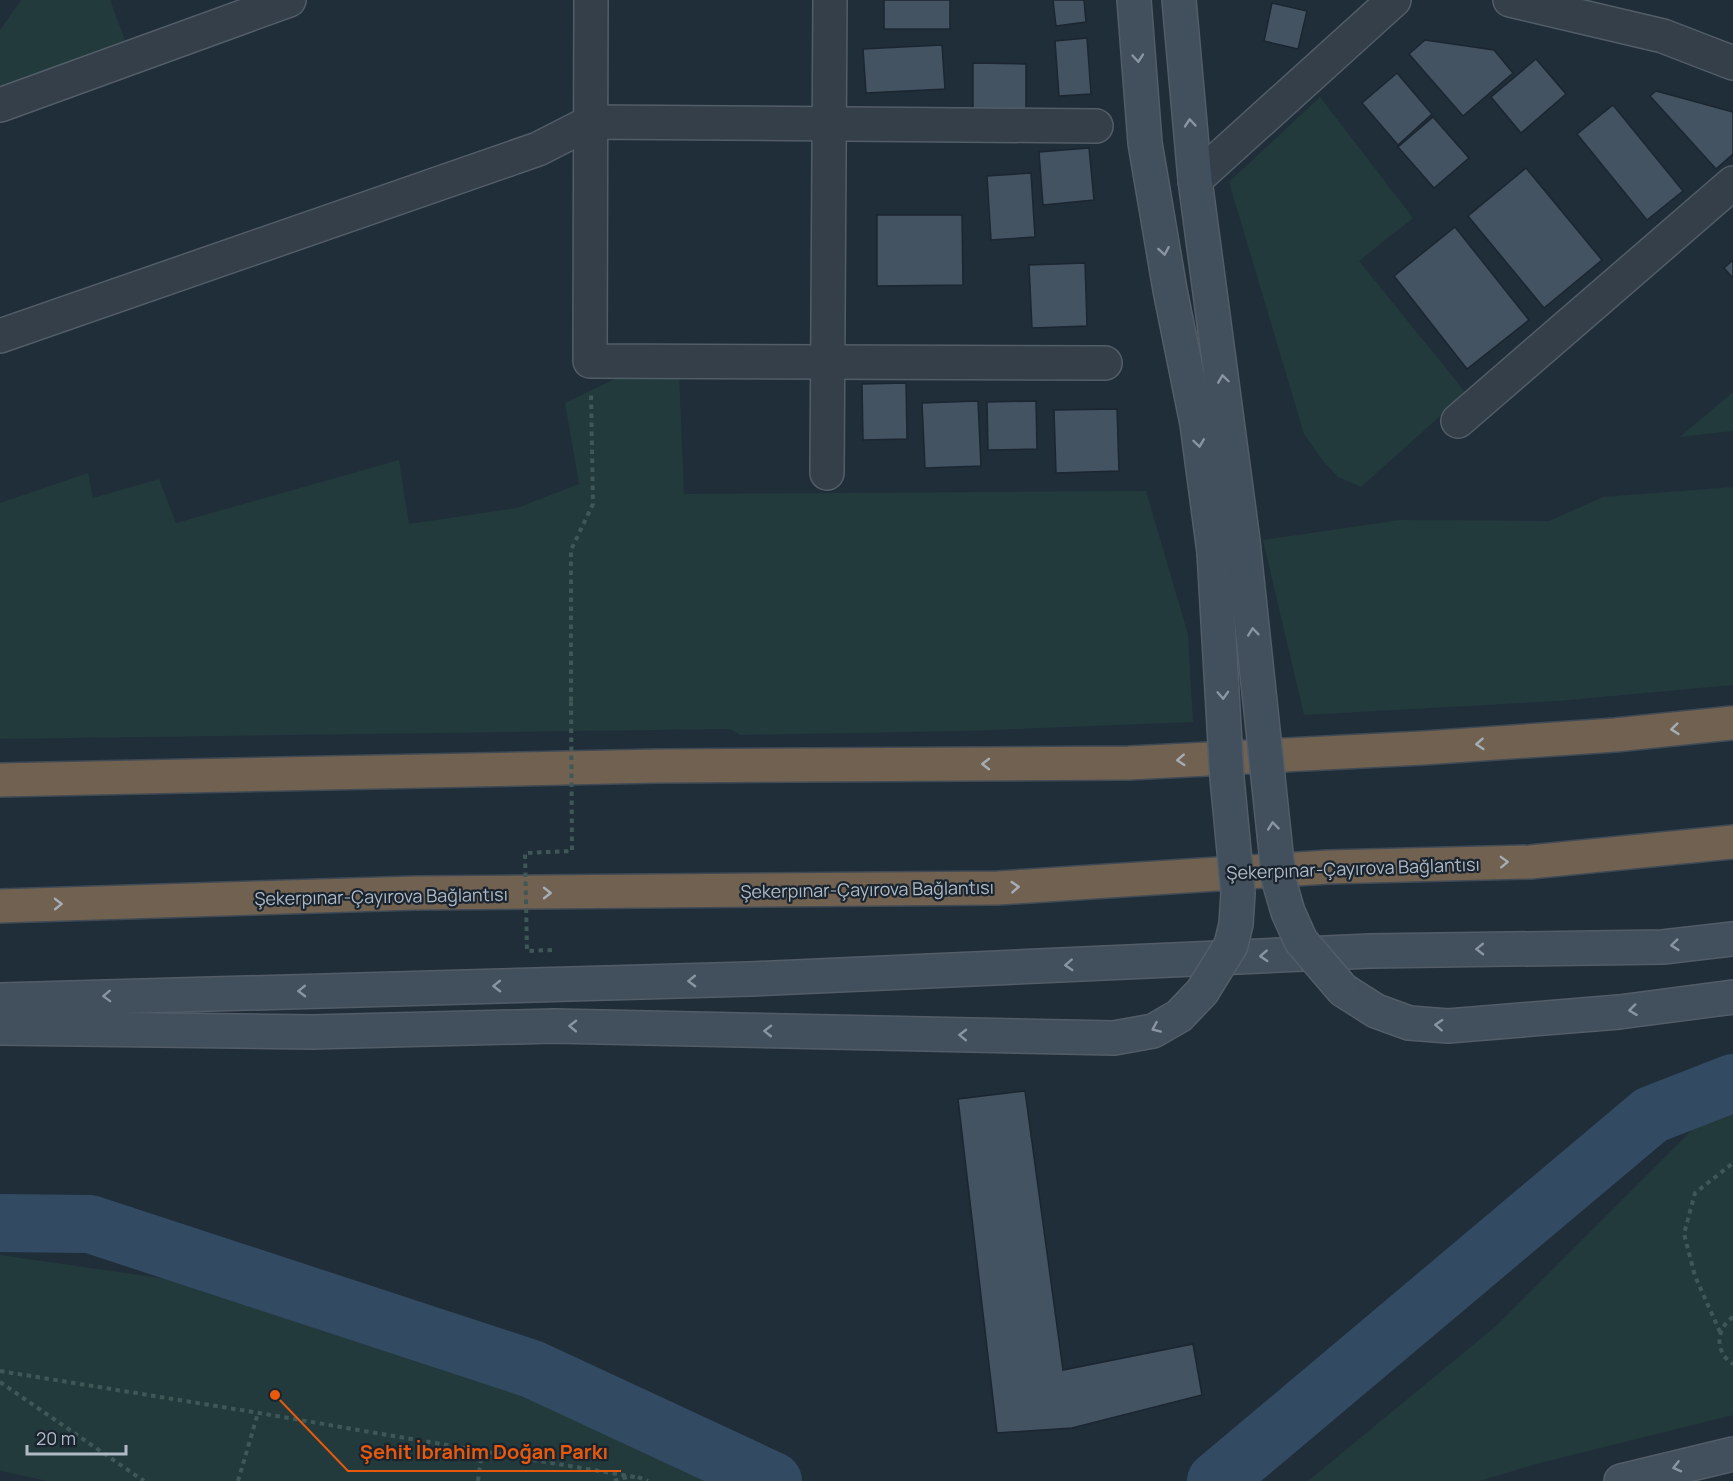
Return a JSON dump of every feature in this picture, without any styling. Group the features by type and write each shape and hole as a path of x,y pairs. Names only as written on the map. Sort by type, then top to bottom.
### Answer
{"highway":[{"path":"0,780 658,766 1129,763 1423,748 1615,735 1733,723"},
{"name":"Şekerpınar-Çayırova Bağlantısı","path":"0,906 415,893 998,888 1328,867 1530,862 1733,842"}],"main road":[{"path":"0,1028 312,1032 554,1026 1114,1038 1153,1031 1179,1016 1202,992 1231,945 1236,924 1238,893 1227,778 1229,547 1197,424 1170,290 1145,143 1134,0"},
{"path":"1179,0 1229,547 1279,881 1288,912 1301,941 1343,990 1376,1011 1409,1023 1448,1026 1619,1012 1733,998"},
{"path":"0,1000 750,979 1370,951 1663,946 1733,939"},
{"path":"1621,1481 1733,1454"}],"street":[{"path":"0,105 289,0"},
{"path":"591,0 590,361 1105,363"},
{"path":"827,473 830,0"},
{"path":"1195,180 1394,0"},
{"path":"1510,0 1662,36 1733,63"},
{"path":"0,336 538,149 591,122 1095,126"},
{"path":"1458,421 1733,183"}],"path":[{"path":"552,950 527,951 525,853 572,850 571,550 593,504 590,361"},
{"path":"1733,1163 1695,1193 1684,1234 1695,1276 1720,1332 1719,1345 1722,1354 1733,1364"},
{"path":"1720,1332 1733,1317"},
{"path":"0,1371 648,1481"},
{"path":"0,1382 144,1481"},
{"path":"238,1481 258,1413"},
{"path":"478,1481 482,1451"},
{"path":"614,1481 628,1477 640,1478"}],"green space":[{"path":"21,0 110,0 126,43 5,88 0,84 0,30"},
{"path":"1320,97 1413,218 1359,261 1466,393 1361,487 1338,477 1323,461 1304,434 1229,182"},
{"path":"679,372 684,494 1146,491 1188,634 1193,722 968,731 740,735 730,729 0,739 0,503 88,473 93,498 159,479 176,523 399,460 409,524 517,508 579,484 565,403 615,379"},
{"path":"1733,392 1733,431 1680,437"},
{"path":"1733,487 1733,685 1558,701 1304,715 1263,540 1400,520 1549,521 1603,497"},
{"path":"1720,1102 1733,1103 1733,1415 1540,1463 1479,1481 1308,1481 1496,1326"},
{"path":"0,1255 188,1282 430,1346 668,1444 737,1481 47,1481 2,1471 0,1470"}],"building":[{"path":"884,0 950,0 950,29 884,29"},
{"path":"1053,0 1084,0 1086,22 1056,26"},
{"path":"1272,3 1307,11 1298,49 1264,41"},
{"path":"1087,38 1091,94 1059,96 1055,41"},
{"path":"1425,40 1494,50 1513,73 1463,116 1409,54"},
{"path":"942,45 945,89 866,93 863,49"},
{"path":"1536,59 1566,94 1521,133 1491,97"},
{"path":"973,63 1026,64 1026,109 973,109"},
{"path":"1397,73 1432,114 1398,145 1362,103"},
{"path":"1656,91 1733,112 1733,154 1716,169 1650,96"},
{"path":"1613,105 1683,191 1647,220 1577,134"},
{"path":"1433,117 1469,158 1434,188 1398,147"},
{"path":"1089,148 1094,200 1043,205 1039,152"},
{"path":"1526,168 1602,260 1544,308 1468,216"},
{"path":"1031,173 1035,237 991,240 987,176"},
{"path":"877,215 962,215 963,285 877,286"},
{"path":"1455,227 1529,320 1467,369 1394,276"},
{"path":"1733,260 1733,278 1724,268"},
{"path":"1085,263 1087,326 1032,328 1029,265"},
{"path":"906,383 907,439 863,440 862,384"},
{"path":"978,401 981,466 925,468 922,403"},
{"path":"1036,401 1037,449 988,450 987,402"},
{"path":"1117,409 1119,471 1056,473 1054,410"},
{"path":"1025,1091 1063,1370 1193,1344 1202,1395 1072,1428 997,1433 958,1099"}],"waterway":[{"path":"1216,1481 1651,1115 1733,1083"},
{"path":"0,1223 90,1224 532,1369 773,1481"}],"place":[{"name":"Şehit İbrahim Doğan Parkı","path":"275,1395"}]}
